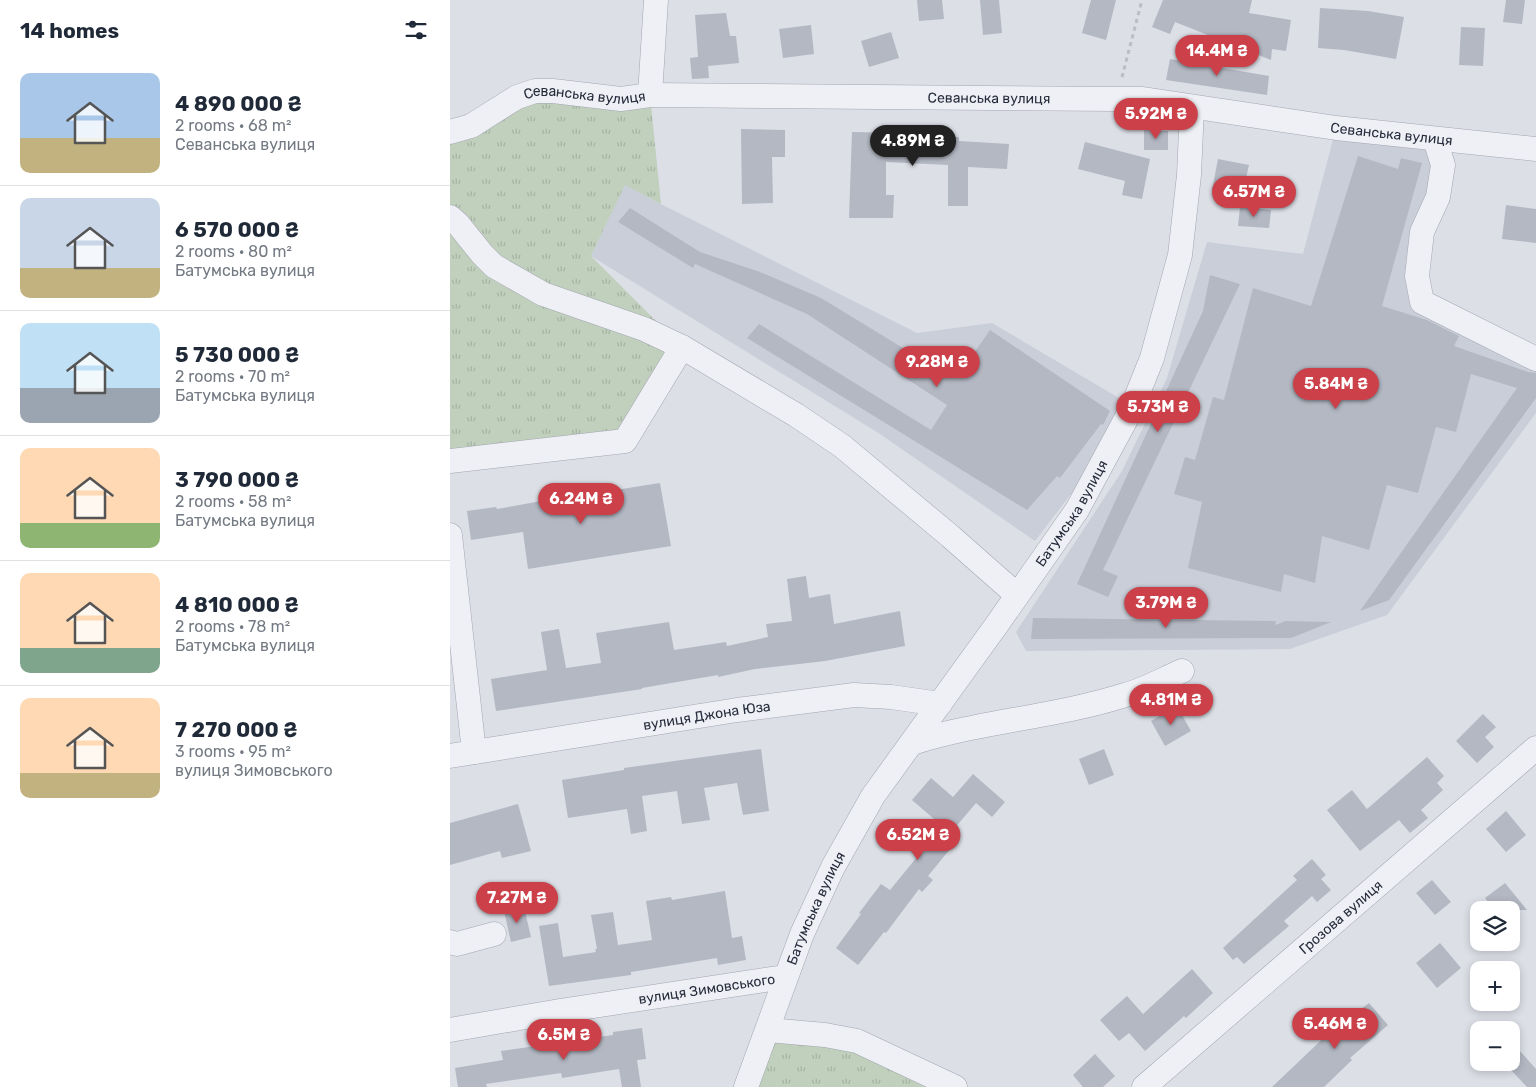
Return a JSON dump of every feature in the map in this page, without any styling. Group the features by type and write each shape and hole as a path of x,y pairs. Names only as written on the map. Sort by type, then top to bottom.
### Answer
{"street":[{"path":"650,95 656,0"},
{"name":"Севанська вулиця","path":"450,132 471,126 517,97 535,91 553,91 621,99 650,95 1116,99 1143,100 1336,128 1536,149"},
{"name":"Батумська вулиця","path":"746,1087 802,934 833,867 873,796 1077,510 1132,408 1152,358 1180,255 1189,175 1192,108"},
{"path":"1435,139 1443,165 1438,197 1422,232 1417,276 1422,302 1536,359"},
{"path":"450,217 494,266 543,294 644,329 682,346 796,414 842,446 1017,595"},
{"path":"450,461 625,441 682,346"},
{"path":"450,535 474,752"},
{"path":"912,743 938,735 1126,695 1182,672"},
{"name":"вулиця Джона Юза","path":"450,756 737,710 854,695 891,696 940,704"},
{"name":"Грозова вулиця","path":"1144,1087 1536,748"},
{"path":"450,942 457,944 494,934"},
{"name":"вулиця Зимовського","path":"450,1030 560,1011 785,977"},
{"path":"768,1030 825,1035 857,1041 955,1087"}],"path":[{"path":"1116,99 1142,0"}],"shaded area":[{"path":"1336,128 1435,139 1422,301 1536,359 1536,413 1387,615 1290,649 1026,651 1016,632 1122,471 1167,378 1207,242 1303,254"},
{"path":"625,184 917,333 992,323 1124,401 1100,456 1035,541 877,432 591,256"}],"green space":[{"path":"650,95 661,204 625,185 591,256 682,347 625,441 450,461 450,132 517,97"},
{"path":"768,1030 825,1035 955,1087 746,1087"}],"building":[{"path":"917,0 942,0 944,19 919,21"},
{"path":"980,0 999,0 1002,33 983,35"},
{"path":"1091,0 1116,0 1106,40 1082,33"},
{"path":"1163,0 1252,0 1249,13 1291,20 1286,51 1272,49 1271,60 1175,22 1170,34 1152,27"},
{"path":"1506,0 1525,0 1522,24 1503,22"},
{"path":"1320,8 1368,11 1404,17 1396,59 1344,50 1318,48"},
{"path":"726,13 730,36 736,36 739,63 708,66 709,78 692,79 690,58 698,57 695,15"},
{"path":"811,25 814,54 783,58 779,29"},
{"path":"1461,27 1485,28 1483,66 1459,65"},
{"path":"891,32 899,58 869,67 861,41"},
{"path":"1170,59 1269,76 1267,95 1166,80"},
{"path":"741,129 785,130 785,157 772,157 773,203 742,204"},
{"path":"1144,130 1168,131 1168,150 1144,150"},
{"path":"852,132 904,133 904,136 959,137 959,141 1009,144 1007,169 968,167 968,206 948,206 948,165 886,162 886,195 894,195 893,218 849,218"},
{"path":"1085,142 1150,159 1142,199 1122,195 1125,181 1078,169"},
{"path":"1358,156 1398,169 1401,158 1422,163 1382,306 1427,320 1459,336 1454,346 1528,372 1536,373 1536,398 1389,600 1360,611 1517,388 1471,374 1456,432 1436,427 1418,493 1387,485 1369,550 1322,536 1315,583 1284,574 1281,592 1188,568 1202,502 1174,494 1185,457 1195,460 1213,397 1224,400 1253,288 1311,306"},
{"path":"1218,159 1249,165 1242,196 1212,190"},
{"path":"1506,205 1536,209 1536,243 1502,239"},
{"path":"1240,207 1271,210 1269,228 1238,226"},
{"path":"630,208 700,252 760,272 821,298 949,376 960,362 965,366 990,330 1110,411 1103,425 1101,424 1060,478 1057,476 1027,510 747,338 759,324 931,430 947,405 807,314 695,264 693,268 618,222"},
{"path":"1210,275 1240,284 1103,570 1118,576 1108,597 1077,584 1203,311"},
{"path":"660,483 671,546 528,569 523,532 471,540 467,511 496,507 497,509 575,495 574,493 609,488 609,491"},
{"path":"806,576 809,598 830,594 834,624 900,611 905,646 825,661 755,669 718,677 718,675 642,689 496,711 491,679 547,670 541,632 559,629 566,668 601,663 596,633 669,622 674,650 726,642 727,646 768,637 766,624 792,621 787,579"},
{"path":"1033,618 1276,621 1275,625 1286,621 1331,622 1291,638 1031,639"},
{"path":"1177,706 1191,731 1165,746 1151,721"},
{"path":"1483,714 1496,727 1485,737 1494,747 1477,763 1456,741"},
{"path":"761,749 769,811 743,815 737,783 704,788 710,820 682,824 677,791 642,796 647,831 631,834 627,809 568,818 562,780 624,770 624,768"},
{"path":"1104,749 1114,775 1089,785 1079,759"},
{"path":"1427,757 1444,776 1437,783 1443,790 1421,810 1428,818 1410,833 1399,820 1360,851 1327,810 1352,790 1367,809"},
{"path":"973,774 1005,802 992,817 976,803 948,836 955,843 928,876 933,880 922,892 919,889 886,933 884,932 858,965 836,948 881,884 890,890 917,857 909,850 934,819 912,800 931,778 953,797"},
{"path":"518,804 531,851 502,858 500,851 450,865 450,823"},
{"path":"1506,811 1526,835 1506,852 1486,829"},
{"path":"1312,859 1326,875 1321,879 1331,890 1317,902 1312,896 1284,921 1289,926 1244,964 1237,957 1233,960 1223,948 1297,880 1293,876"},
{"path":"1432,880 1451,902 1435,915 1416,893"},
{"path":"1505,883 1520,901 1487,901 1485,898"},
{"path":"725,891 732,938 742,936 746,960 718,965 717,958 631,972 631,975 549,986 539,926 558,923 563,957 596,952 591,915 613,912 618,945 652,940 646,901 671,897 672,900"},
{"path":"1520,901 1527,910 1520,910"},
{"path":"524,907 531,937 511,942 504,911"},
{"path":"1440,943 1461,968 1437,988 1416,963"},
{"path":"1192,969 1213,993 1145,1051 1129,1033 1119,1041 1100,1020 1127,996 1143,1014"},
{"path":"1369,1003 1388,1025 1350,1058 1352,1060 1324,1087 1272,1087 1354,1009 1357,1012"},
{"path":"642,1028 646,1059 637,1060 641,1087 622,1087 619,1069 562,1078 561,1073 486,1084 487,1087 458,1087 455,1068 503,1060 501,1051 613,1035 613,1032"},
{"path":"1520,1051 1536,1069 1536,1087 1527,1087 1512,1071 1520,1071"},
{"path":"1095,1054 1115,1076 1103,1087 1083,1087 1073,1075"}]}
